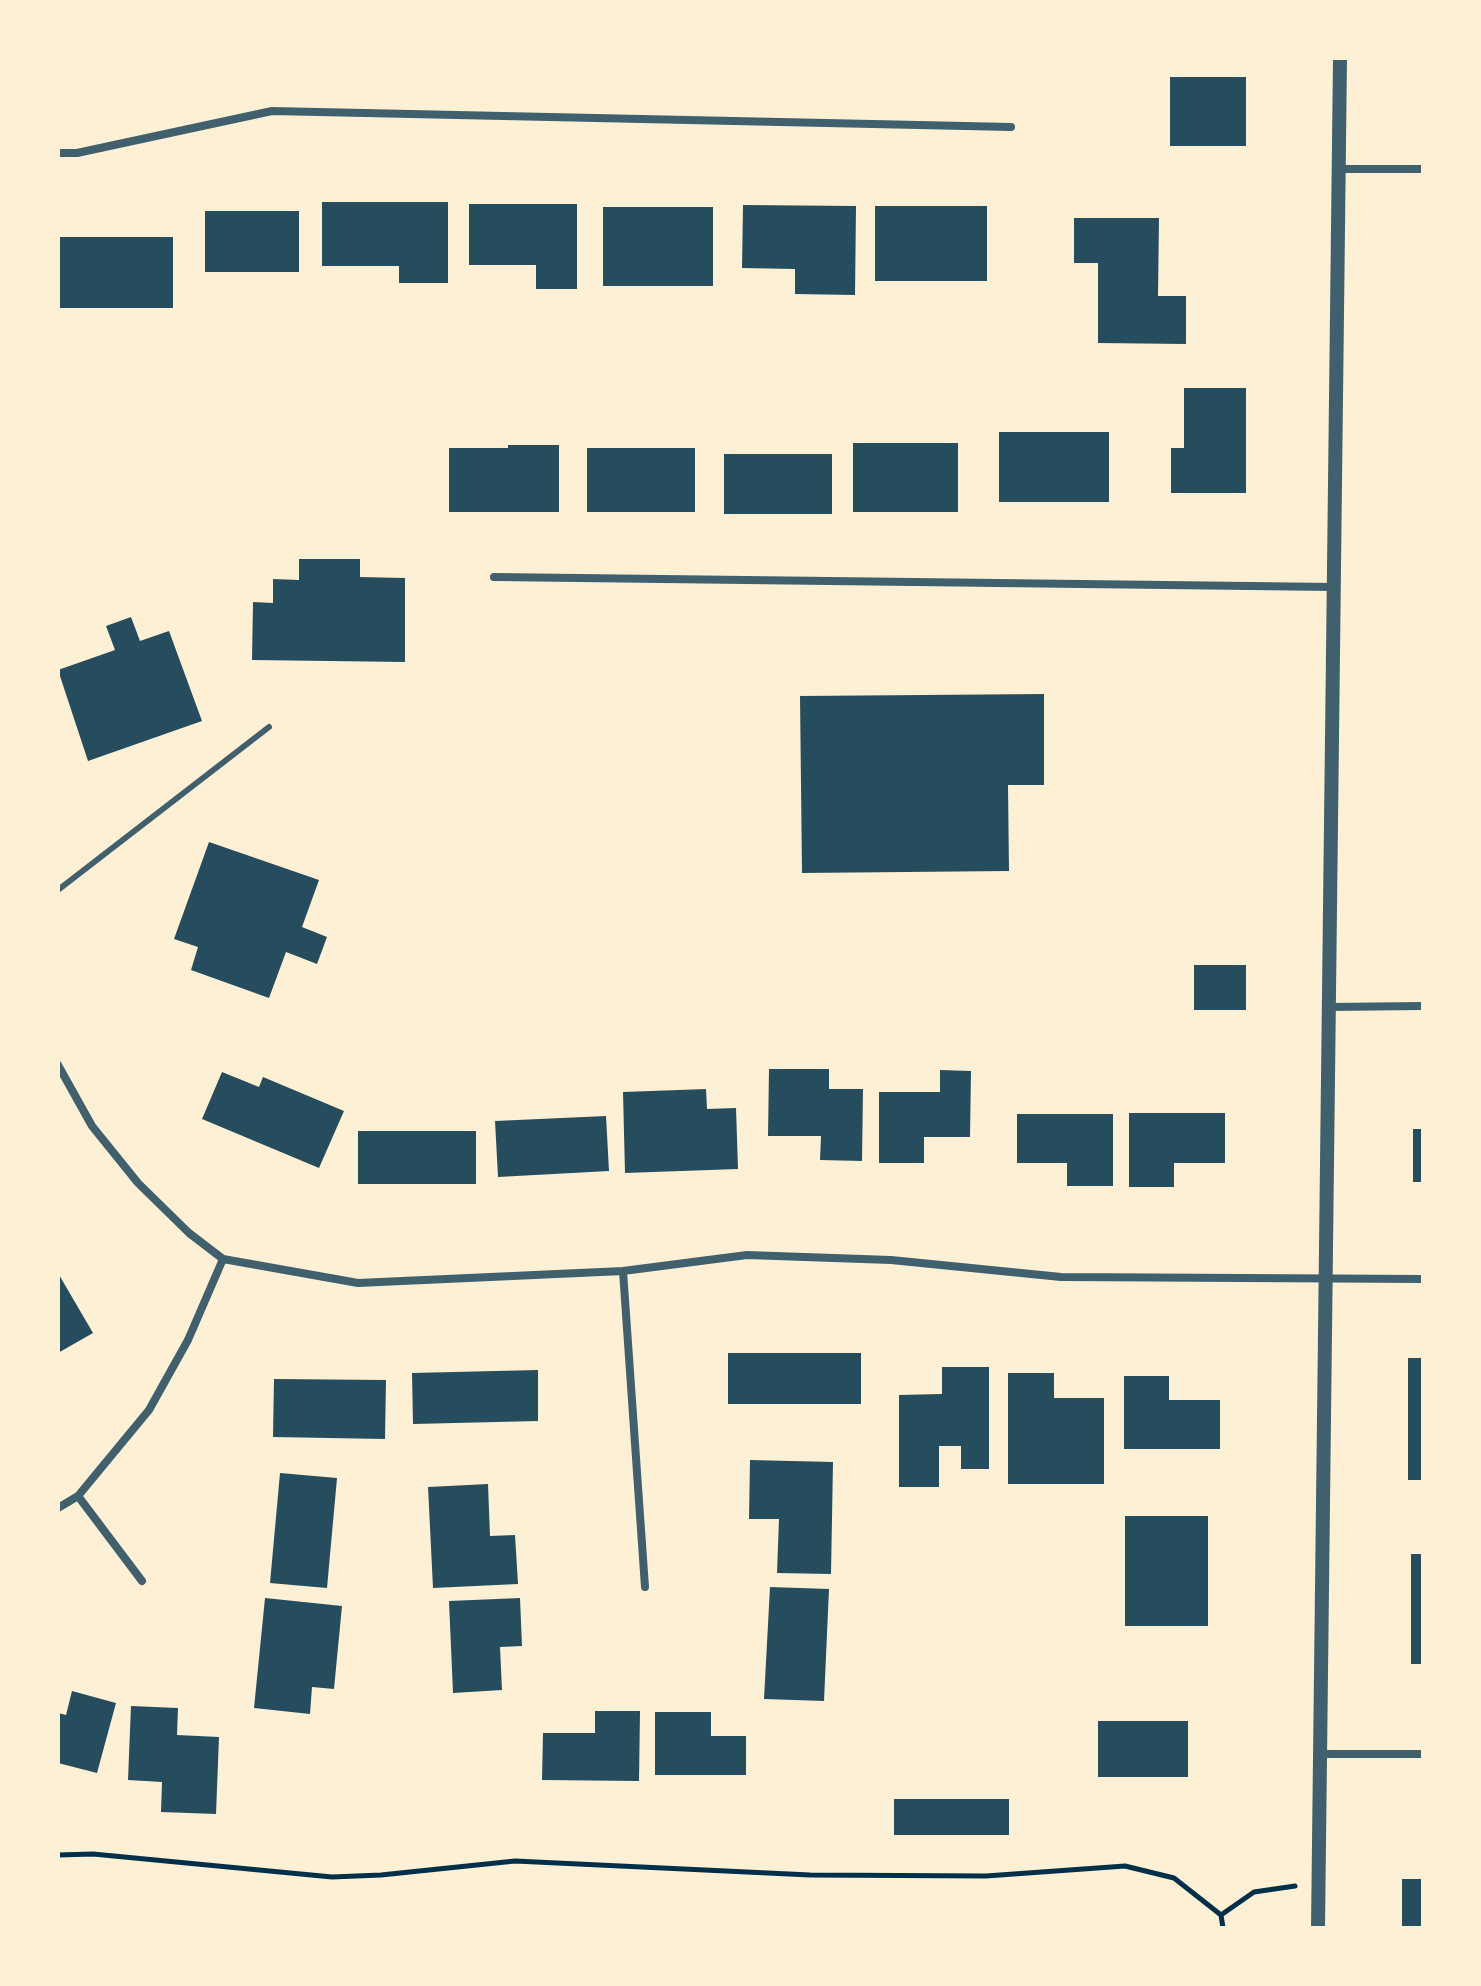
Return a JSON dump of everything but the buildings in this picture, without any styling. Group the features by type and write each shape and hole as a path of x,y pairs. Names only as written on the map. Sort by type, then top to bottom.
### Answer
{"street":[{"path":"1318,1928 1340,58"},
{"path":"58,153 77,153 272,111 1011,127"},
{"path":"1338,169 1423,169"},
{"path":"494,577 1333,587"},
{"path":"1328,1007 1423,1006"},
{"path":"58,1065 92,1126 138,1183 189,1233 223,1259 358,1283 623,1271 747,1255 891,1260 1061,1277 1423,1279"},
{"path":"58,1508 78,1496 149,1410 188,1340 223,1259"},
{"path":"623,1271 645,1587"},
{"path":"78,1496 142,1581"},
{"path":"1320,1754 1423,1754"}],"lane":[{"path":"58,890 269,727"}],"path":[{"path":"58,1855 93,1854 332,1877 515,1861 826,1876 986,1876 1125,1866 1174,1878 1221,1915 1223,1928"},
{"path":"1221,1915 1254,1892 1278,1886 1318,1885"}]}
